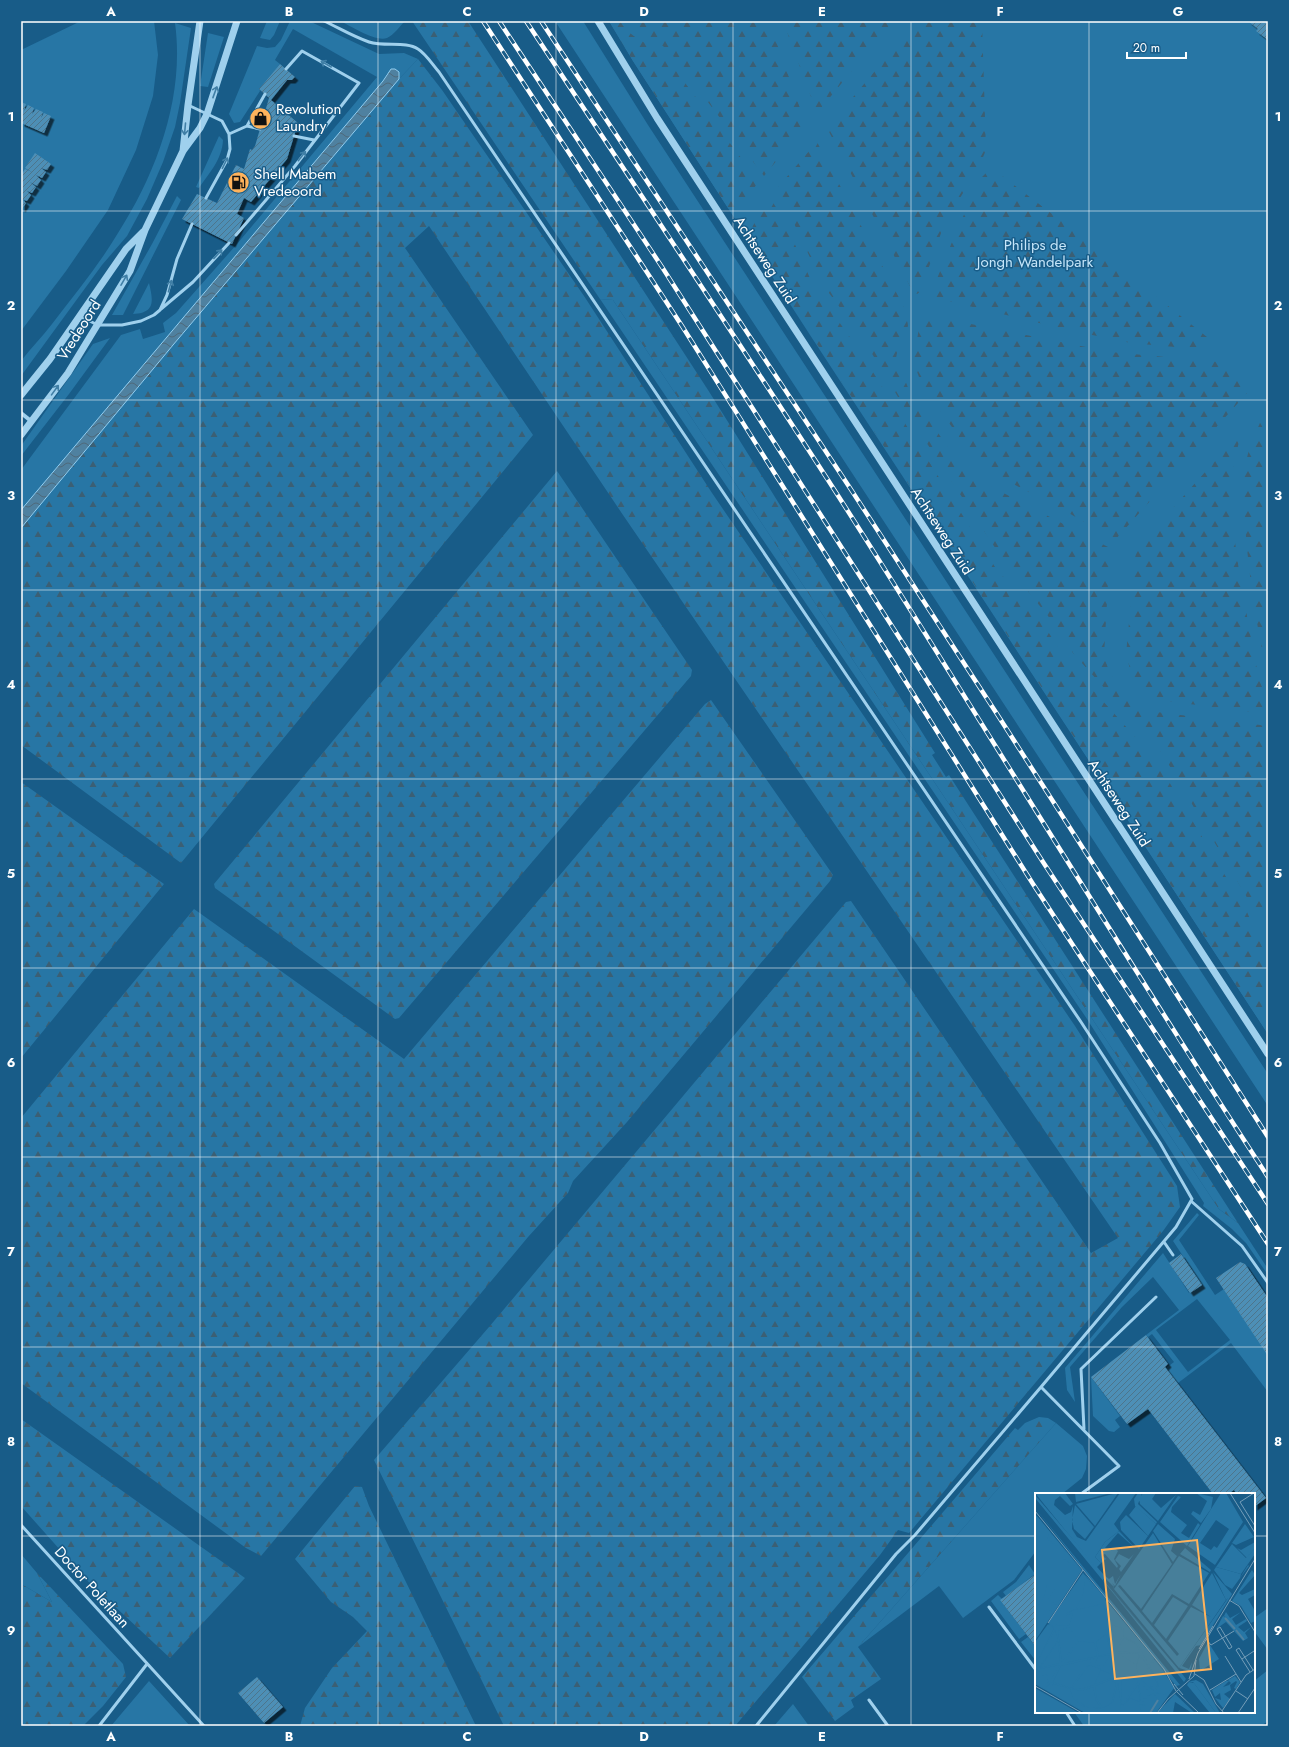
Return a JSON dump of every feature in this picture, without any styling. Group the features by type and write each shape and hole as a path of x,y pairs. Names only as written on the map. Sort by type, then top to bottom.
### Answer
{"street":[{"name":"Vredeoord","path":"184,151 188,105 200,21"},
{"name":"Vredeoord","path":"21,435 68,373 130,271 145,230 184,151 200,128 207,114 238,21"},
{"name":"Achtseweg Zuid","path":"598,21 624,66 727,226 1268,1054"},
{"name":"Vredeoord","path":"21,395 50,359 126,249 145,230"},
{"path":"21,413 32,422"}],"lane":[{"path":"324,21 368,42 380,45 410,45 417,48 423,52 439,72 1081,1022 1164,1150 1192,1199 1191,1201 1242,1246 1268,1283"},
{"path":"236,235 359,83 302,51 286,70"},
{"path":"229,134 247,126 265,94"},
{"path":"188,105 222,121 229,134 230,142 227,160 206,198"},
{"path":"247,126 260,129"},
{"path":"294,136 314,140"},
{"path":"160,310 167,295 177,259 192,224"},
{"path":"79,316 98,325 122,324 141,321 154,315 193,282 229,243"},
{"path":"756,1726 896,1554 915,1535 1164,1242 1176,1227 1191,1201"},
{"path":"1164,1242 1173,1255"},
{"path":"1084,1429 1081,1369 1156,1296"},
{"path":"1042,1387 1119,1466 1082,1493"},
{"name":"Doctor Poletlaan","path":"21,1525 204,1726"},
{"path":"989,1607 1035,1669"},
{"path":"99,1726 147,1664"},
{"path":"869,1700 888,1726"},
{"path":"1067,1713 1075,1726"}],"green space":[{"path":"81,21 154,21 158,55 153,96 136,150 108,210 66,271 21,331 21,50"},
{"path":"267,21 280,21 274,35 270,40 260,38"},
{"path":"290,21 309,21 379,54 404,53 418,59 399,79 399,75 387,74 383,81 21,510 21,470 121,335 140,329 143,339 165,332 163,323 176,313 237,244 377,77 293,29 275,60 280,64 259,89 260,91 240,122 234,123 229,114 257,46 267,48 275,47 281,40"},
{"path":"340,21 374,21 375,23 378,21 405,21 392,35 382,39 370,36"},
{"path":"412,21 468,21 708,390 935,753 932,755 946,777 949,775 1238,1223 1219,1209 613,300 600,299"},
{"path":"555,21 583,21 648,125 1268,1074 1268,1106"},
{"name":"Philips de Jongh Wandelpark","path":"609,21 1268,21 1268,1034 810,335 633,61"},
{"path":"609,21 620,21 629,32 665,56 759,182 736,209 732,210 728,208 633,61"},
{"path":"629,21 769,21 806,125 764,176 670,52 638,30"},
{"path":"783,21 893,21 817,113"},
{"path":"917,21 982,21 986,150 978,169 945,222 920,292 917,294 913,292 827,128"},
{"path":"175,23 191,28 180,103 175,127 163,162 147,199 127,236 102,265 21,376 21,361 52,324 111,245 145,185 156,159 172,105 176,78 177,50"},
{"path":"208,33 224,37 208,87 200,86"},
{"path":"418,59 442,90 584,296 712,493 1075,1026 1177,1186 1180,1207 1163,1231 909,1533 898,1530 880,1555 735,1726 504,1726 374,1460 489,1327 846,902 851,901 1091,1253 1118,1238 623,515 429,226 405,248 533,435 181,863 21,745 21,528 173,345 399,79"},
{"path":"219,136 223,140 218,160 199,188 196,187"},
{"path":"817,142 906,311 908,326 899,343 896,358 909,390 953,455 986,484 1110,548 1104,656 1110,674 1141,710 1268,726 1268,938 1259,918 1162,753 1073,653 1052,621 1005,563 913,422 862,337 823,285 790,215 777,194 778,187"},
{"path":"988,171 997,172 1064,223 1207,337 1211,343 1206,349 1197,349 1131,343 1073,331 939,299 935,296 934,286 959,225 982,177"},
{"path":"177,196 181,200 123,315 112,315 152,244"},
{"path":"769,196 785,222 813,285 861,353 995,567 1044,625 1065,659 1156,760 1247,912 1268,961 1268,1034 747,237"},
{"path":"149,283 152,300 149,308 146,311 133,314"},
{"path":"600,299 613,300 1219,1209 1238,1223 1268,1269 1268,1275 1246,1243 1232,1229 1203,1206 1204,1203 1087,1019"},
{"path":"926,315 1111,352 1219,362 1242,374 1247,393 1115,540 1067,512 994,474 964,444 922,385 913,361 920,323"},
{"path":"110,338 21,456 21,446 93,344"},
{"path":"1268,405 1268,676 1251,582 1245,526 1244,478 1248,455"},
{"path":"1241,432 1230,483 1233,527 1239,571 1255,661 1268,710 1259,713 1151,699 1133,680 1126,654 1136,549"},
{"path":"557,471 692,670 691,676 399,1018 395,1019 215,888 214,884"},
{"path":"711,700 833,875 830,881 627,1122 573,1181 568,1193 528,1237 261,1556 246,1548 21,1383 21,1118 194,909 404,1059 705,704"},
{"path":"21,782 164,884 21,1058"},
{"path":"1197,1213 1199,1215 1179,1240 1215,1295 1224,1289 1268,1355 1268,1392 1231,1343 1178,1383 1166,1368 1174,1362 1152,1334 1148,1337 1146,1335 1179,1310 1153,1277 1122,1307 1070,1367 1075,1402 1067,1390 1065,1368 1163,1253 1189,1293 1202,1285 1173,1241","holes":["1197,1299 1230,1340 1188,1372 1156,1330"]},
{"path":"1091,1377 1120,1416 1115,1420 1120,1427 1114,1432 1109,1431 1093,1416"},
{"path":"1039,1417 1048,1418 1056,1423 858,1647 881,1679 851,1700 854,1707 835,1721 802,1677 1015,1428 1018,1430 1025,1423"},
{"path":"21,1419 245,1578 170,1658 78,1572 21,1506"},
{"path":"1056,1423 1083,1446 1087,1456 1086,1469 1082,1478 1063,1493 1035,1493 1035,1552 1014,1580 963,1618 939,1586 858,1647"},
{"path":"355,1486 362,1487 369,1506 476,1726 300,1726 305,1708 332,1668 367,1631 353,1617 331,1602 295,1559"},
{"path":"21,1554 37,1573 52,1602 21,1584"},
{"path":"1029,1565 1035,1574 1006,1596 1003,1592 1016,1582"},
{"path":"37,1573 123,1664 126,1677 103,1706 83,1726 21,1726 21,1584 52,1602"},
{"path":"998,1595 1026,1634 1019,1639 991,1601"},
{"path":"1268,1608 1268,1650 1255,1632 1255,1617"},
{"path":"1028,1637 1035,1646 1035,1660 1021,1642"},
{"path":"1268,1670 1268,1721 1261,1726 1084,1726 1075,1713 1255,1713 1255,1680"},
{"path":"149,1681 190,1726 111,1726"},
{"path":"793,1704 809,1726 774,1726"}],"water":[{"path":"391,69 395,69 399,72 399,79 173,345 21,528 21,510 383,81"}],"building":[{"path":"1248,21 1268,21 1268,40 1256,31 1258,29"},
{"path":"280,64 295,77 292,80 287,80 271,100 298,123 287,159 251,202 244,198 237,214 244,218 232,244 182,219 197,194 217,203 236,165 244,169 250,149 252,150 255,146 269,98 259,89"},
{"path":"21,102 26,104 24,111 28,105 34,108 32,114 36,109 43,112 41,118 44,113 51,116 44,133 21,123"},
{"path":"35,153 51,164 47,170 41,168 46,172 42,178 36,175 41,180 37,186 30,182 36,187 32,193 27,191 31,195 27,201 22,199 26,203 22,209 21,175 25,169 32,172 25,168"},
{"path":"1181,1254 1202,1285 1190,1293 1169,1263"},
{"path":"1240,1262 1245,1264 1268,1298 1268,1356 1216,1278"},
{"path":"1146,1335 1168,1364 1165,1367 1266,1498 1255,1506 1255,1493 1236,1493 1234,1490 1230,1493 1212,1493 1148,1409 1127,1424 1091,1377"},
{"path":"1035,1575 1035,1646 1000,1600"},
{"path":"257,1677 283,1707 264,1723 238,1693"}],"railway":[{"path":"483,21 682,326 1033,884 1268,1244"},
{"path":"499,21 662,267 1043,862 1268,1204"},
{"path":"526,21 837,494 1159,1007 1268,1177"},
{"path":"541,21 850,488 997,714 1268,1137"}],"place":[{"name":"Revolution Laundry","path":"261,118"},
{"name":"Shell Mabem Vredeoord","path":"238,183"}]}
